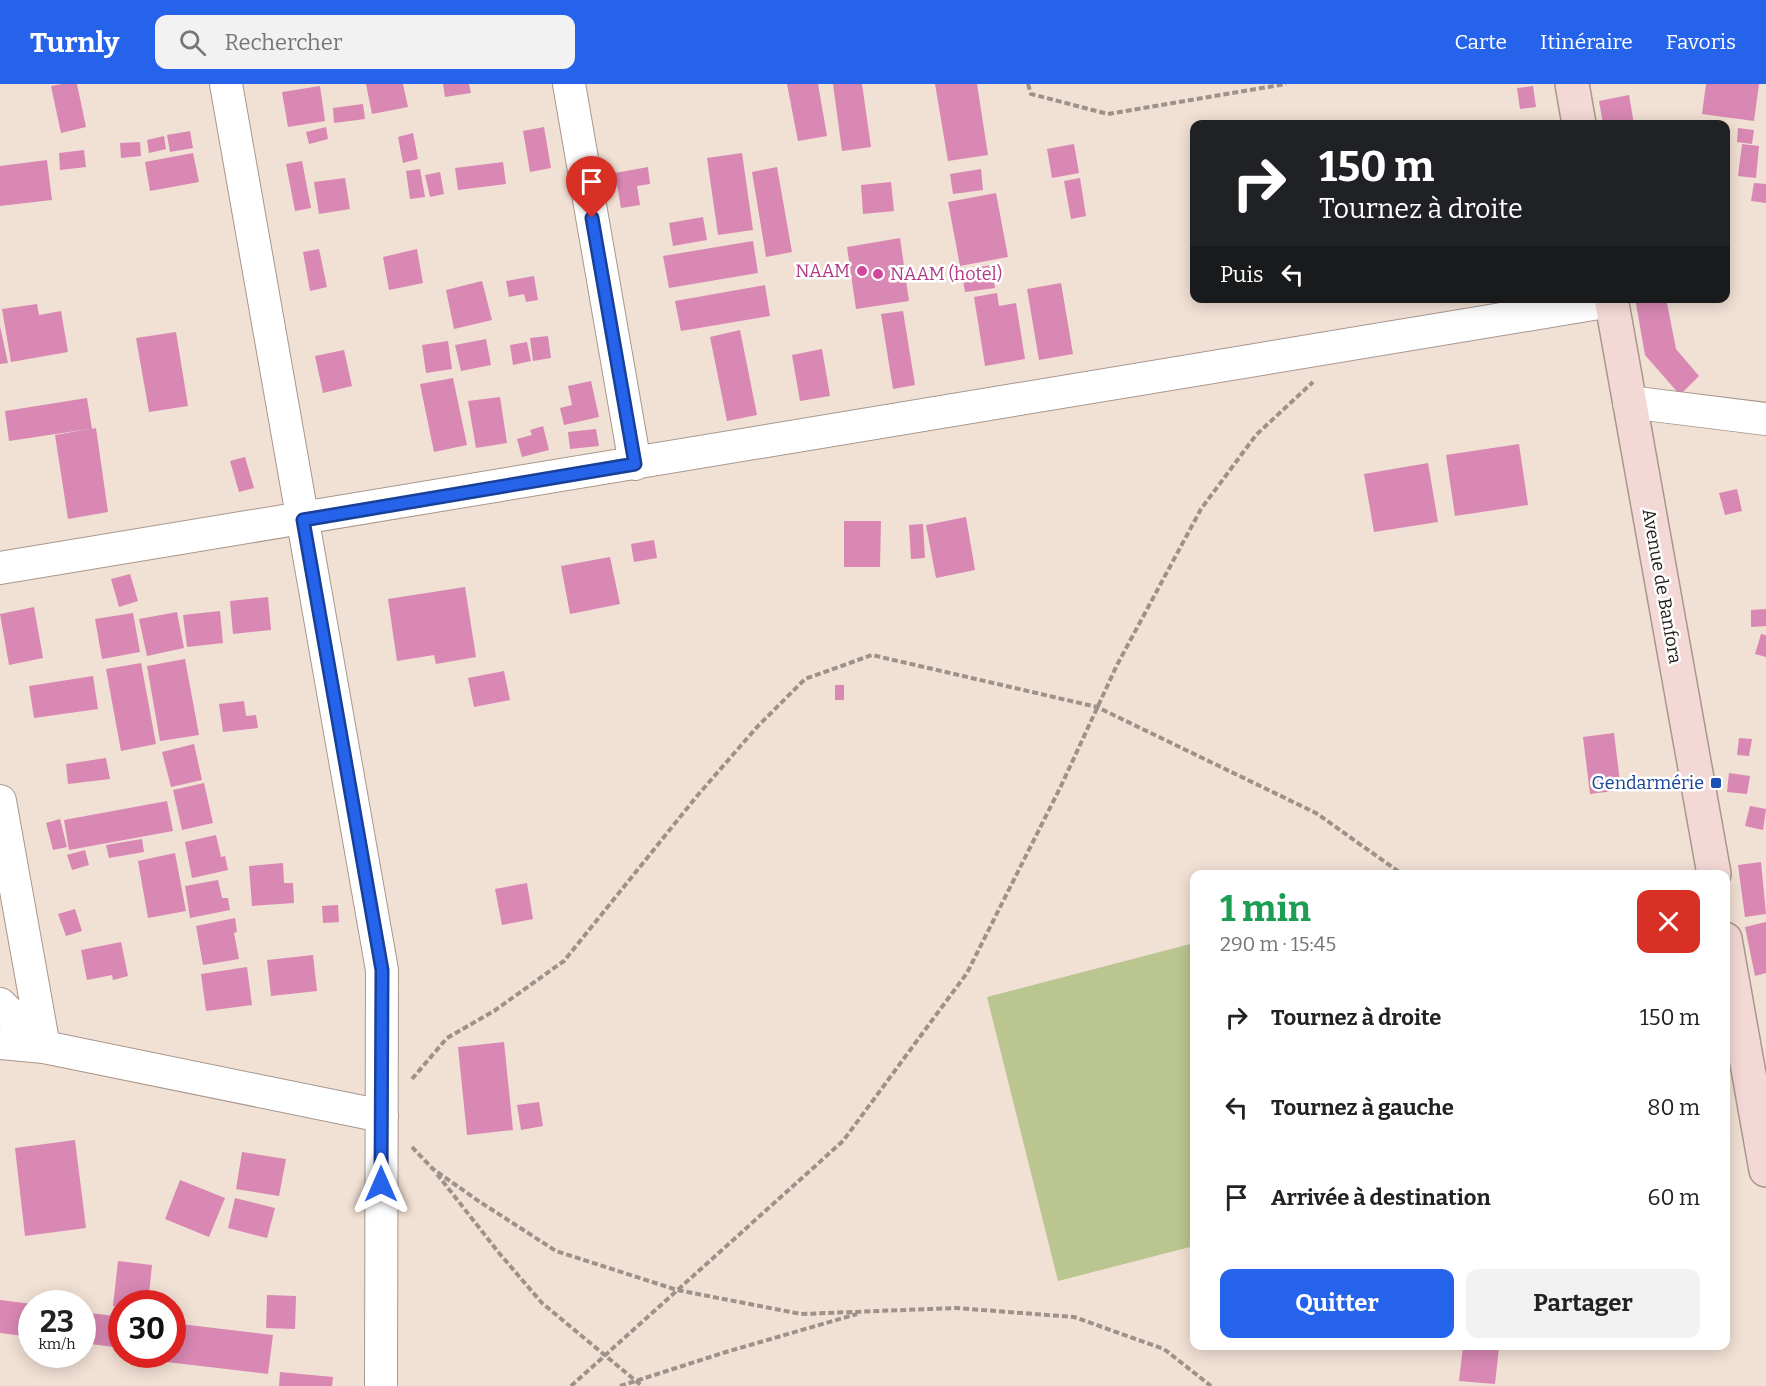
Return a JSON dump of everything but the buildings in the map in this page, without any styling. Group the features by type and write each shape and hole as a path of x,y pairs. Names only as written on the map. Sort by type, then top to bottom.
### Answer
{"main road":[{"path":"1572,84 1578,120"},
{"name":"Avenue de Banfora","path":"1612,303 1713,870"},
{"path":"1730,957 1754,1042 1766,1170"}],"street":[{"path":"226,84 382,970 381,1386"},
{"path":"569,84 635,464"},
{"path":"0,568 303,520 1593,303"},
{"path":"1629,402 1765,414"},
{"path":"0,801 44,1047"},
{"path":"0,1004 44,1047"},
{"path":"0,1042 44,1047 382,1116"}],"path":[{"path":"1028,84 1031,94 1108,114 1286,84"},
{"path":"571,1386 843,1141 967,973 1061,786 1117,665 1201,509 1256,435 1314,382"},
{"path":"642,1386 542,1303 499,1253 433,1169 382,1116 447,1038 494,1011 564,961 698,796 757,727 805,679 872,655 1097,707 1316,813 1395,870"},
{"path":"433,1169 556,1251 678,1290 801,1314 956,1308 1074,1317 1164,1349 1211,1386"},
{"path":"620,1386 863,1312"}],"green space":[{"path":"1190,944 1190,1247 1058,1281 987,997"}],"place":[{"name":"NAAM","path":"862,271"},
{"name":"NAAM (hotel)","path":"878,274"},
{"name":"Gendarmérie","path":"1716,783"}],"route":[{"path":"381,1184 382,970 303,520 635,464 592,218"}]}
